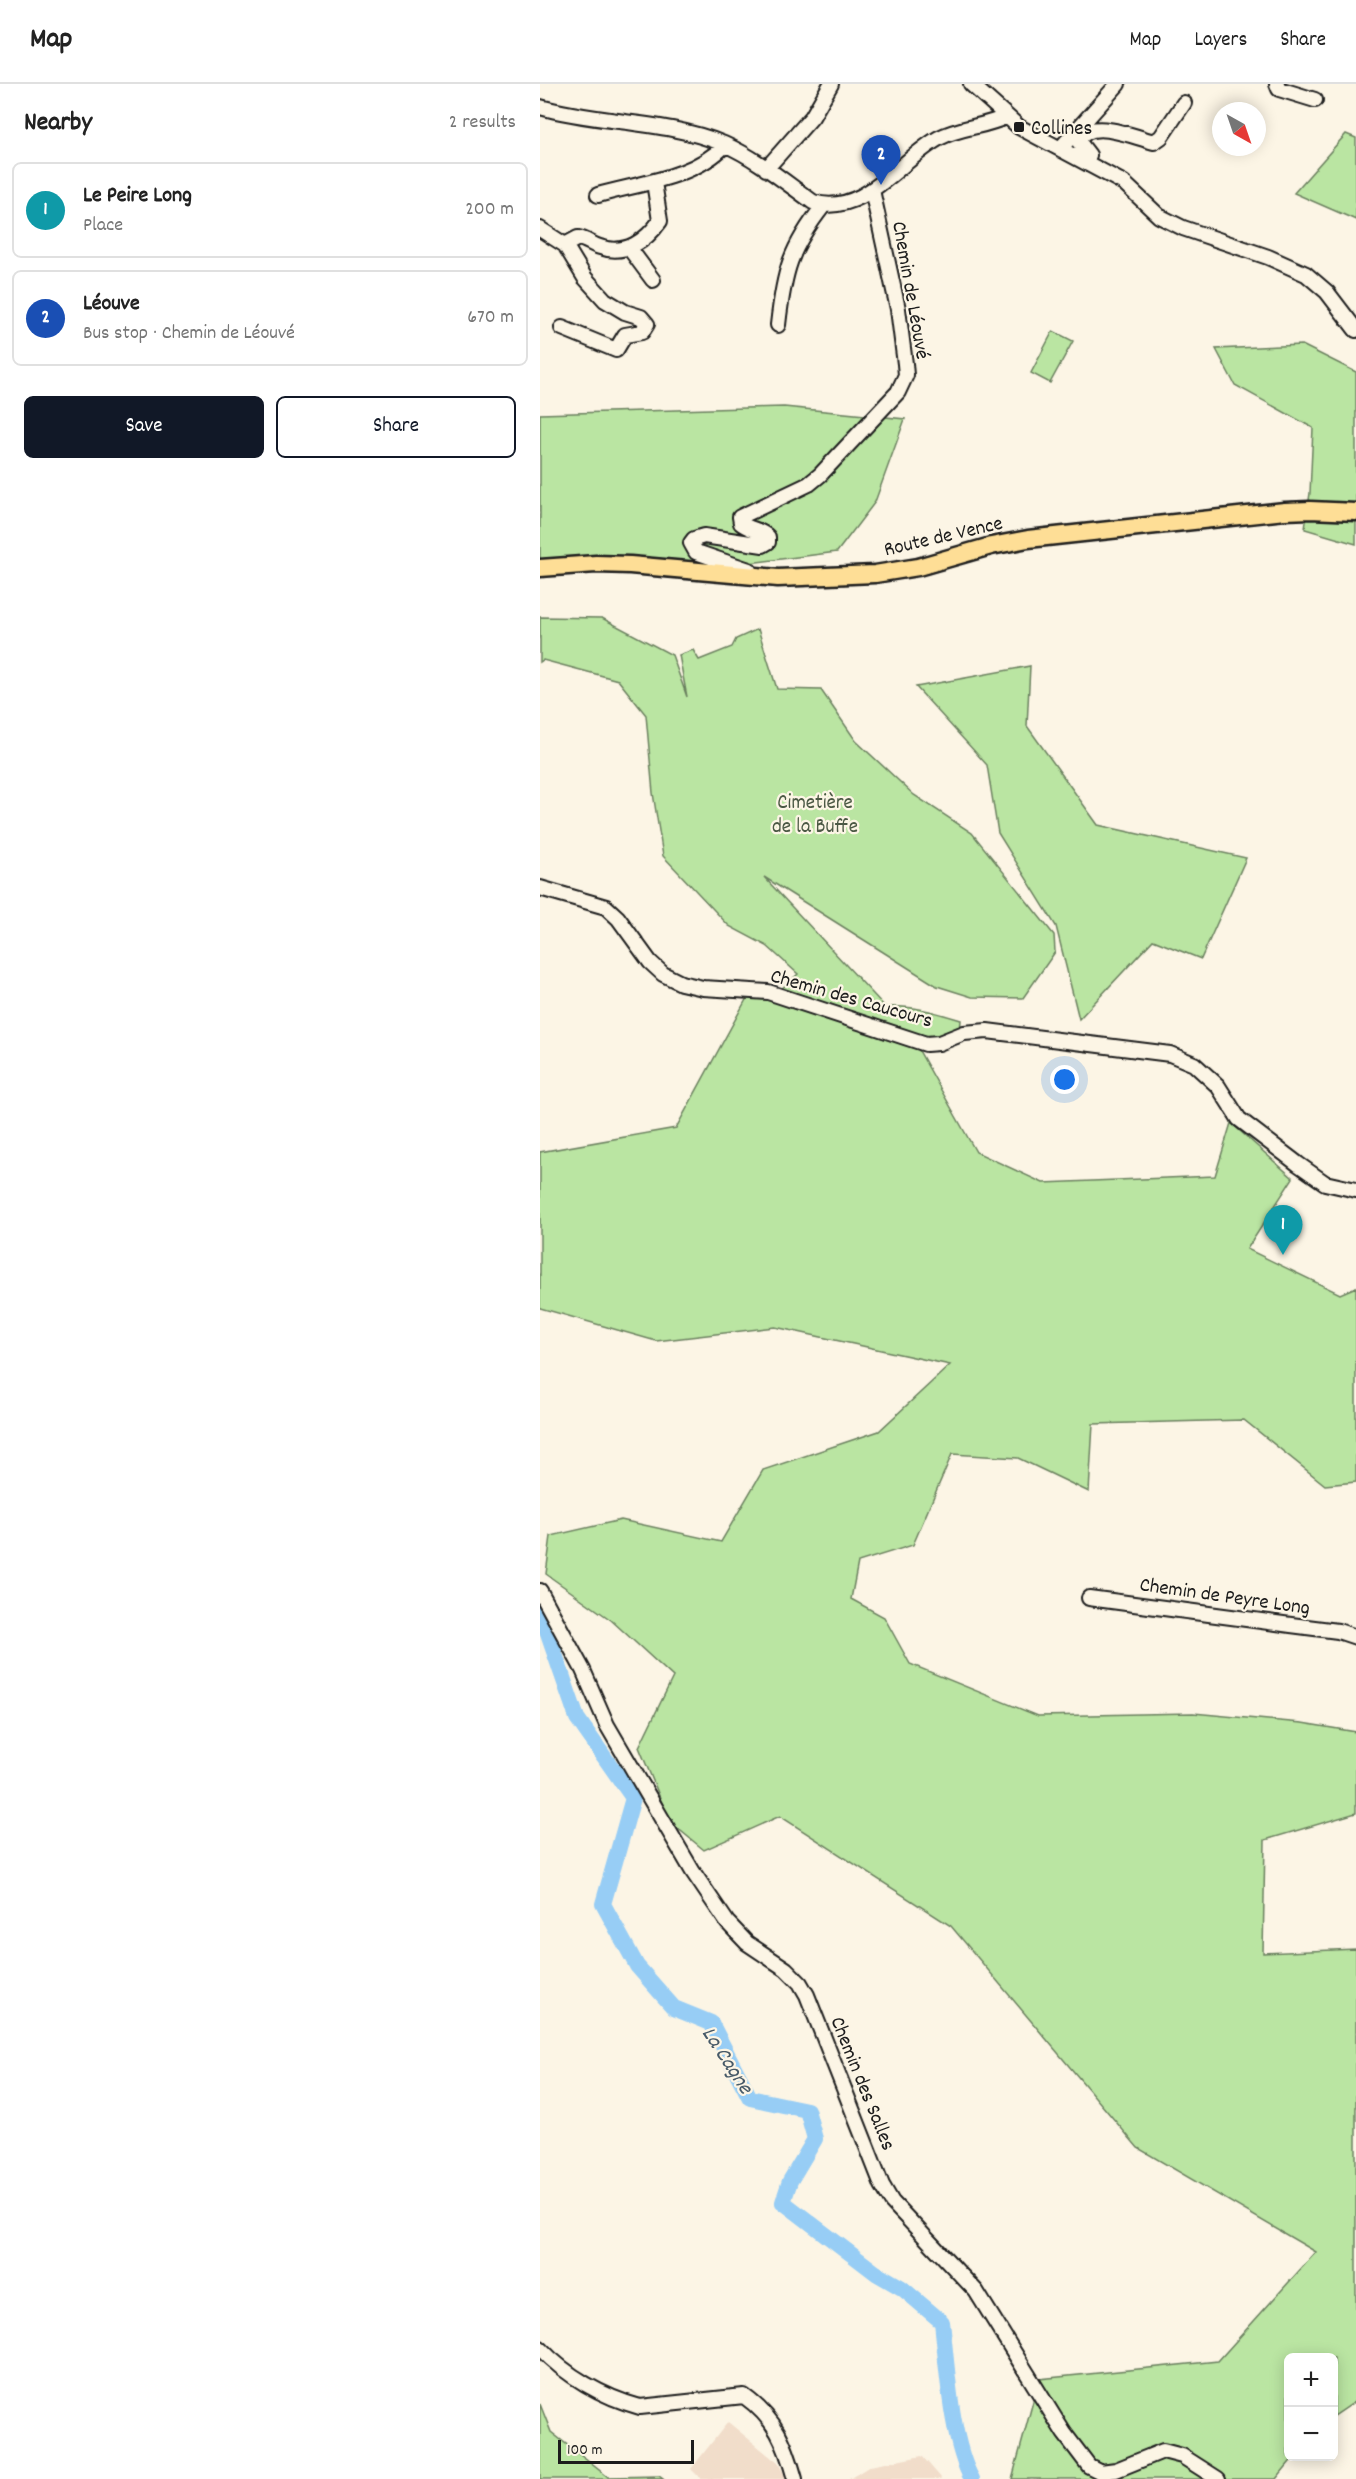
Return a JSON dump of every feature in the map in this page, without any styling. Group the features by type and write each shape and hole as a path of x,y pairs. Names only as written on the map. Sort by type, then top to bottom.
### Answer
{"main road":[{"name":"Route de Vence","path":"540,568 596,564 630,565 778,578 875,574 918,567 991,546 1028,539 1285,511 1356,512"}],"street":[{"path":"766,169 812,117 831,84"},
{"path":"971,84 983,92 1005,117 1019,127 1124,183 1159,216 1183,228 1268,257 1306,274 1327,292 1356,330"},
{"path":"1060,149 1118,84"},
{"path":"1277,84 1279,88 1315,100"},
{"path":"1086,162 1089,155 1079,142 1085,132 1090,129 1104,129 1154,142 1161,137 1184,103"},
{"path":"540,107 561,113 681,131 725,145 766,169 813,202 824,205 836,205 872,190 940,138 1005,117"},
{"path":"598,195 654,182 704,162 725,145"},
{"path":"565,246 574,238 582,238 600,247 616,250 630,249 660,221 654,182"},
{"name":"Chemin de Léouvé","path":"751,576 749,570 696,552 691,543 694,539 704,536 763,545 768,542 768,537 764,533 747,528 741,523 740,517 809,484 820,475 898,392 906,375 898,309 872,190"},
{"path":"778,325 786,269 795,247 824,205"},
{"path":"540,229 565,246 585,278 605,300 641,318 647,324 642,332 626,335 616,350 562,328"},
{"path":"630,249 653,280"},
{"name":"Chemin des Caucours","path":"540,888 606,907 618,918 650,962 663,974 681,983 704,988 768,992 926,1044 939,1043 964,1033 987,1031 1170,1054 1194,1064 1218,1086 1239,1119 1325,1183 1356,1190"},
{"name":"Chemin des Salles","path":"540,1591 583,1670 607,1725 693,1872 727,1922 747,1943 786,1968 800,1983 807,1995 882,2185 892,2202 976,2291 1064,2433 1089,2466 1101,2472 1116,2470 1163,2451 1182,2456 1218,2479"},
{"name":"Chemin de Peyre Long","path":"1089,1598 1291,1624 1338,1631 1356,1637"},
{"path":"540,2348 569,2375 624,2403 640,2407 744,2397 759,2407 775,2425 787,2450 795,2479"}],"shaded area":[{"path":"728,2422 778,2463 787,2479 701,2479 691,2469"},
{"path":"922,2456 942,2479 849,2479 870,2466"}],"green space":[{"path":"1346,134 1356,138 1356,220 1294,193"},
{"path":"1053,331 1073,341 1050,383 1031,373"},
{"path":"1302,345 1356,372 1356,544 1305,529 1310,493 1313,428 1235,385 1216,349"},
{"path":"784,407 905,419 875,502 837,552 701,569 628,557 540,559 540,414"},
{"name":"Cimetière de la Buffe","path":"540,617 602,618 672,655 687,697 679,655 693,650 699,660 732,647 736,639 758,629 777,689 821,690 856,741 914,795 972,833 1054,935 1055,952 1023,998 972,997 937,986 764,877 886,1008 913,1008 961,1020 960,1031 927,1037 908,1031 976,1152 1043,1183 1215,1176 1231,1123 1293,1178 1247,1249 1340,1294 1356,1287 1356,1482 1325,1485 1244,1420 1093,1424 1089,1492 1018,1458 952,1454 913,1545 858,1562 851,1599 884,1617 910,1664 1038,1716 1193,1713 1302,1723 1356,1732 1356,1813 1265,1840 1263,1953 1356,1949 1356,2401 1338,2413 1338,2353 1284,2353 1284,2461 1291,2461 1276,2479 1012,2479 1039,2379 1218,2361 1316,2252 1138,2148 951,1926 780,1816 704,1850 670,1822 639,1747 673,1677 611,1620 546,1574 551,1536 621,1520 721,1542 763,1470 879,1431 950,1365 775,1327 656,1341 540,1308 540,1152 676,1128 748,996 770,999 798,974 767,946 729,926 663,856 653,793 646,715 618,680 543,660 540,662"},
{"path":"1030,666 1027,726 1098,825 1246,858 1201,959 1153,940 1079,1019 1056,926 998,833 987,765 916,687"},
{"path":"540,2404 551,2432 608,2477 659,2476 663,2479 540,2479"}],"waterway":[{"name":"La Cagne","path":"540,1611 577,1718 633,1798 603,1904 637,1966 674,2008 711,2023 750,2098 807,2110 815,2139 790,2181 783,2202 876,2273 902,2288 942,2322 948,2381 959,2445 972,2479"}],"place":[{"name":"Collines","path":"1019,127"},
{"name":"Léouve","path":"881,185"},
{"name":"Le Peire Long","path":"1283,1255"}]}
